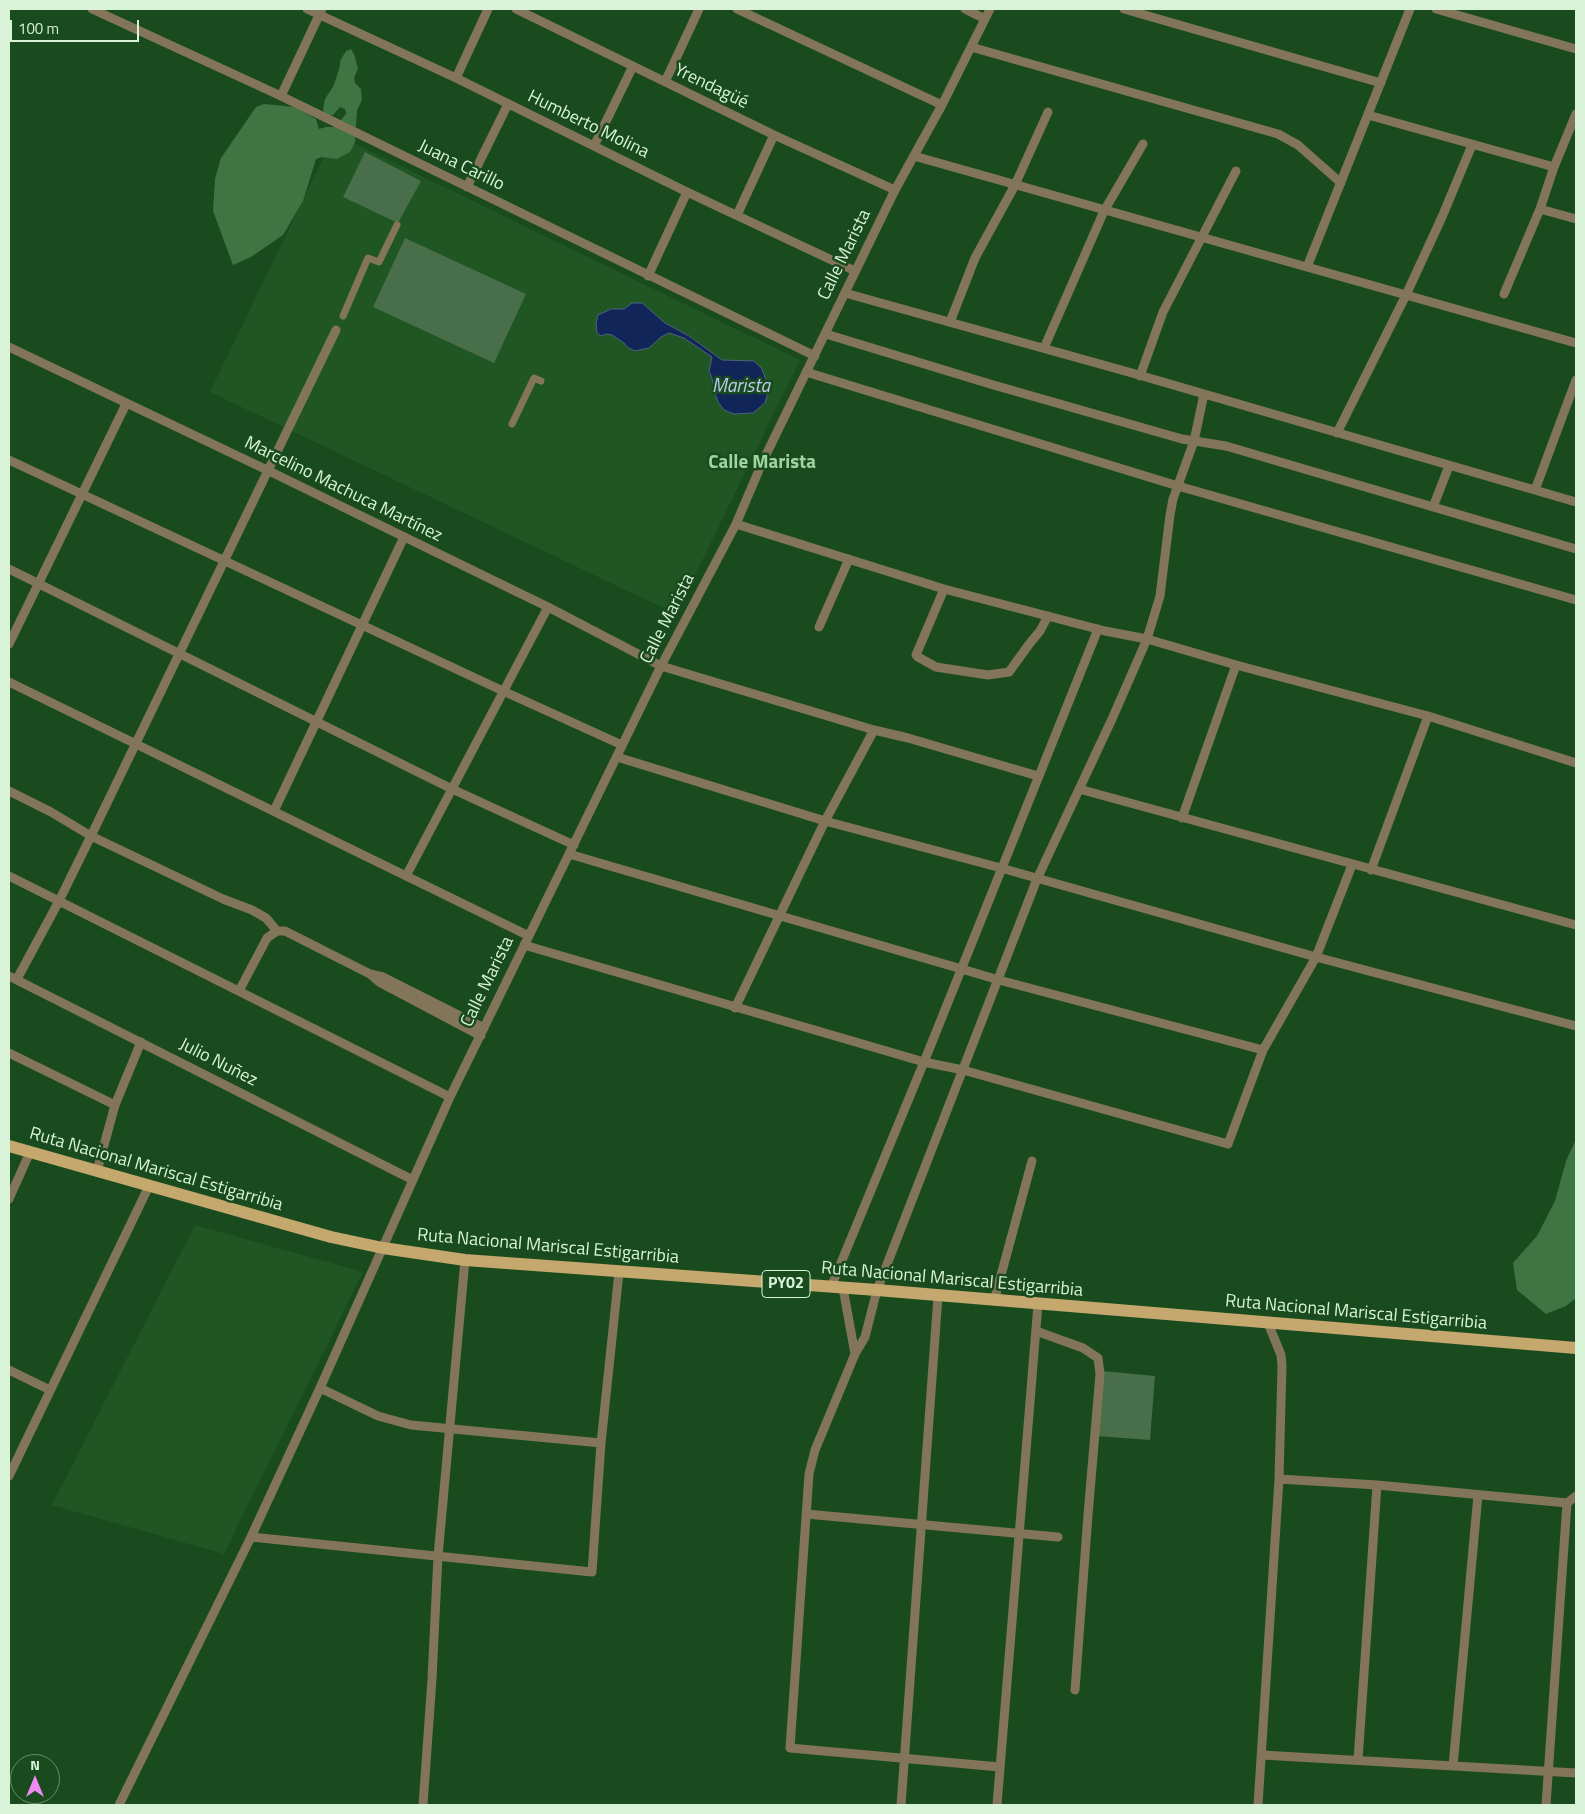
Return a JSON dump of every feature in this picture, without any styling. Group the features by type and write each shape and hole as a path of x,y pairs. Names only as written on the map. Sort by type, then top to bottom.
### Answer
{"main road":[{"name":"Ruta Nacional Mariscal Estigarribia","path":"9,1146 330,1237 383,1248 465,1260 877,1290 1576,1348"}],"street":[{"name":"Juana Carillo","path":"92,9 281,96 815,356"},
{"name":"Humberto Molina","path":"307,9 320,12 687,192 855,271"},
{"path":"456,78 488,9"},
{"name":"Yrendagüé","path":"516,9 774,135 895,190"},
{"path":"665,82 699,9"},
{"path":"737,9 942,105"},
{"path":"965,9 985,19"},
{"name":"Calle Marista","path":"119,1805 320,1388 450,1097 661,666 736,524 762,463 895,190 942,105 990,9"},
{"path":"1124,9 1381,83"},
{"path":"1307,267 1410,9"},
{"path":"1436,9 1576,50"},
{"path":"281,96 320,12"},
{"path":"971,47 1278,134 1298,145 1340,183"},
{"path":"594,146 633,66"},
{"path":"467,187 508,104"},
{"path":"950,322 975,258 1014,185 1048,112"},
{"path":"1504,294 1540,209 1554,167 1573,134 1576,114"},
{"path":"1368,115 1554,167"},
{"path":"737,215 774,135"},
{"path":"1044,348 1104,211 1143,144"},
{"path":"1337,433 1406,295 1442,217 1472,145"},
{"path":"914,156 1576,343"},
{"path":"1140,376 1163,312 1236,171"},
{"path":"648,276 687,192"},
{"path":"1540,209 1576,219"},
{"path":"343,316 368,258 379,262 397,225"},
{"path":"845,293 1044,348 1576,502"},
{"path":"13,977 59,901 336,330"},
{"path":"826,334 1017,392 1182,439 1226,446 1576,549"},
{"name":"Marcelino Machuca Martínez","path":"9,347 268,470 548,607 661,666 874,730 1038,776"},
{"path":"806,372 1178,486 1576,600"},
{"path":"512,424 534,378 541,381"},
{"path":"1535,490 1576,380"},
{"path":"1000,1767 790,1748 809,1474 815,1450 855,1354 865,1337 872,1318 877,1290 1037,879 1112,719 1146,639 1160,596 1170,515 1194,440 1204,394"},
{"path":"9,644 126,404"},
{"path":"9,460 622,745"},
{"path":"1433,507 1449,466"},
{"path":"736,524 944,589 1098,629 1146,639 1428,716 1576,762"},
{"path":"274,812 404,537"},
{"path":"819,627 849,559"},
{"path":"9,569 452,788 574,845"},
{"path":"944,589 916,655 936,667 988,675 1008,672 1040,631 1048,616"},
{"path":"406,876 548,607"},
{"path":"855,1354 837,1288 960,969 1098,629"},
{"path":"1182,818 1236,665"},
{"path":"9,682 529,936"},
{"path":"1371,870 1428,716"},
{"path":"736,1008 778,916 874,730"},
{"path":"617,757 826,821 1001,868 1316,957 1576,1026"},
{"path":"1079,789 1576,925"},
{"path":"9,791 51,812 91,836 223,900 252,910 266,918 276,931"},
{"path":"569,854 960,969 1263,1050"},
{"path":"524,946 924,1062 963,1070 1228,1144 1263,1050 1316,957 1352,865"},
{"path":"9,876 450,1097"},
{"path":"239,991 267,938 276,931 285,931 370,974 382,977 483,1032"},
{"name":"Julio Nuñez","path":"13,977 413,1180"},
{"path":"97,1171 115,1105 141,1042"},
{"path":"9,1053 115,1105"},
{"path":"9,1199 30,1152"},
{"path":"994,1301 1032,1161"},
{"path":"9,1476 149,1186"},
{"path":"423,1805 438,1556 465,1260"},
{"path":"250,1536 592,1572 602,1443 620,1272"},
{"path":"901,1805 938,1296"},
{"path":"997,1805 1038,1304"},
{"path":"1258,1805 1280,1479 1282,1366 1281,1355 1268,1323"},
{"path":"1036,1330 1083,1348 1098,1358 1100,1374 1075,1690"},
{"path":"9,1370 50,1390"},
{"path":"320,1388 378,1416 411,1425 602,1443"},
{"path":"1280,1479 1377,1485 1567,1504"},
{"path":"1358,1760 1377,1485"},
{"path":"1453,1766 1478,1495"},
{"path":"1546,1805 1567,1504 1576,1496"},
{"path":"806,1514 922,1523 1058,1537"},
{"path":"1262,1755 1576,1773"}],"shaded area":[{"path":"351,49 358,68 354,78 355,83 361,89 362,100 357,110 355,142 350,152 337,159 322,157 316,159 303,201 283,235 251,257 233,265 213,211 215,179 221,158 256,107 264,104 295,107 316,119 319,129 335,127 346,114 345,109 340,107 333,115 325,115 323,110 325,99 334,85 340,61 346,51"},
{"path":"335,134 800,360 676,614 210,392"},
{"path":"365,152 421,181 398,223 343,197"},
{"path":"405,238 526,294 494,363 373,307"},
{"path":"1576,1139 1576,1298 1566,1306 1546,1314 1517,1290 1513,1263 1537,1236 1555,1201 1566,1161"},
{"path":"195,1225 363,1272 224,1554 52,1505"},
{"path":"1102,1371 1155,1376 1150,1440 1096,1436"}],"water":[{"name":"Marista","path":"632,303 642,303 665,323 689,336 722,360 754,361 762,369 769,388 765,403 753,413 734,414 724,410 718,402 709,371 712,357 684,338 669,333 661,337 649,348 635,351 612,335 606,334 601,336 597,333 598,315 611,309 624,309"}],"district":[{"name":"Calle Marista","path":"762,463"}]}
